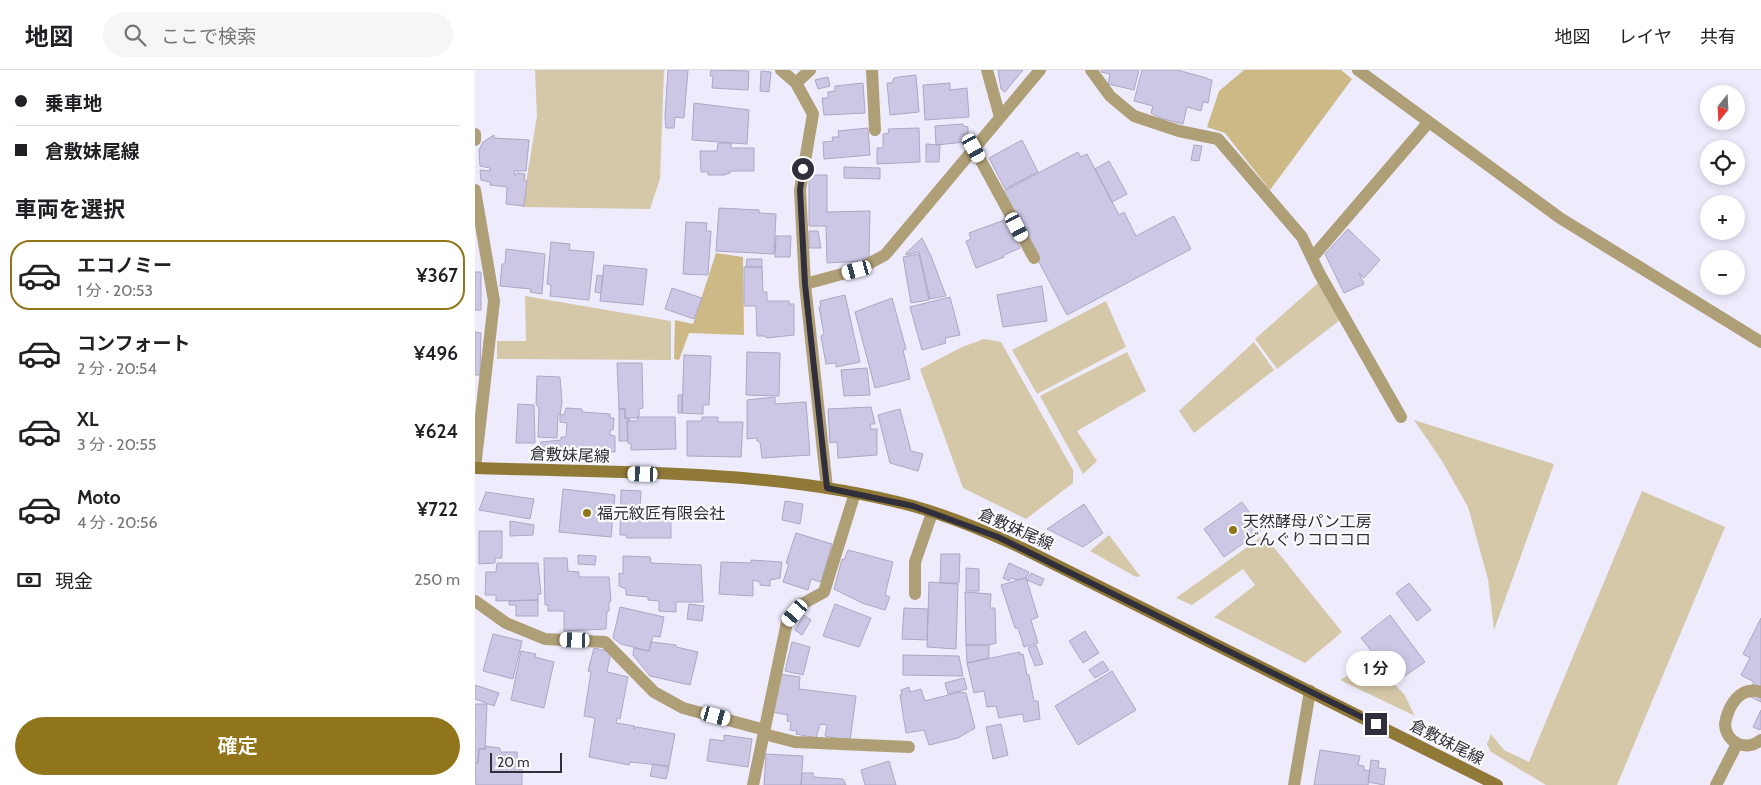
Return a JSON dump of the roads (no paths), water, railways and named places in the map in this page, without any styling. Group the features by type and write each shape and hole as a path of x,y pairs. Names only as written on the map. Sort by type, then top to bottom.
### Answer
{"main road":[{"name":"倉敷妹尾線","path":"475,468 717,477 827,488 933,512 967,524 1026,550 1497,785"}],"street":[{"path":"781,70 796,83 813,114 800,190 805,284 827,488"},
{"path":"796,83 810,70"},
{"path":"873,70 875,130"},
{"path":"987,70 1000,117"},
{"path":"805,284 857,270 885,255 1040,70"},
{"path":"1091,70 1110,96 1134,116 1179,131 1218,139 1303,237 1312,258 1401,417"},
{"path":"1358,70 1560,218 1761,342"},
{"path":"1312,258 1428,123"},
{"path":"475,134 475,140"},
{"path":"974,148 1034,258"},
{"path":"475,190 494,301 475,468"},
{"path":"753,785 787,622 802,604 824,592 855,494"},
{"path":"915,594 915,562 933,512"},
{"path":"475,601 506,623 545,639 605,642 654,692 683,708 795,742 909,747"},
{"path":"1761,692 1752,690 1742,692 1735,700 1729,712 1725,728 1730,739 1737,744 1749,746 1761,740"},
{"path":"1294,785 1310,691"},
{"path":"1716,785 1737,744"}],"place":[{"name":"福元紋匠有限会社","path":"587,513"},
{"name":"天然酵母パン工房 どんぐりコロコロ","path":"1233,530"}]}
